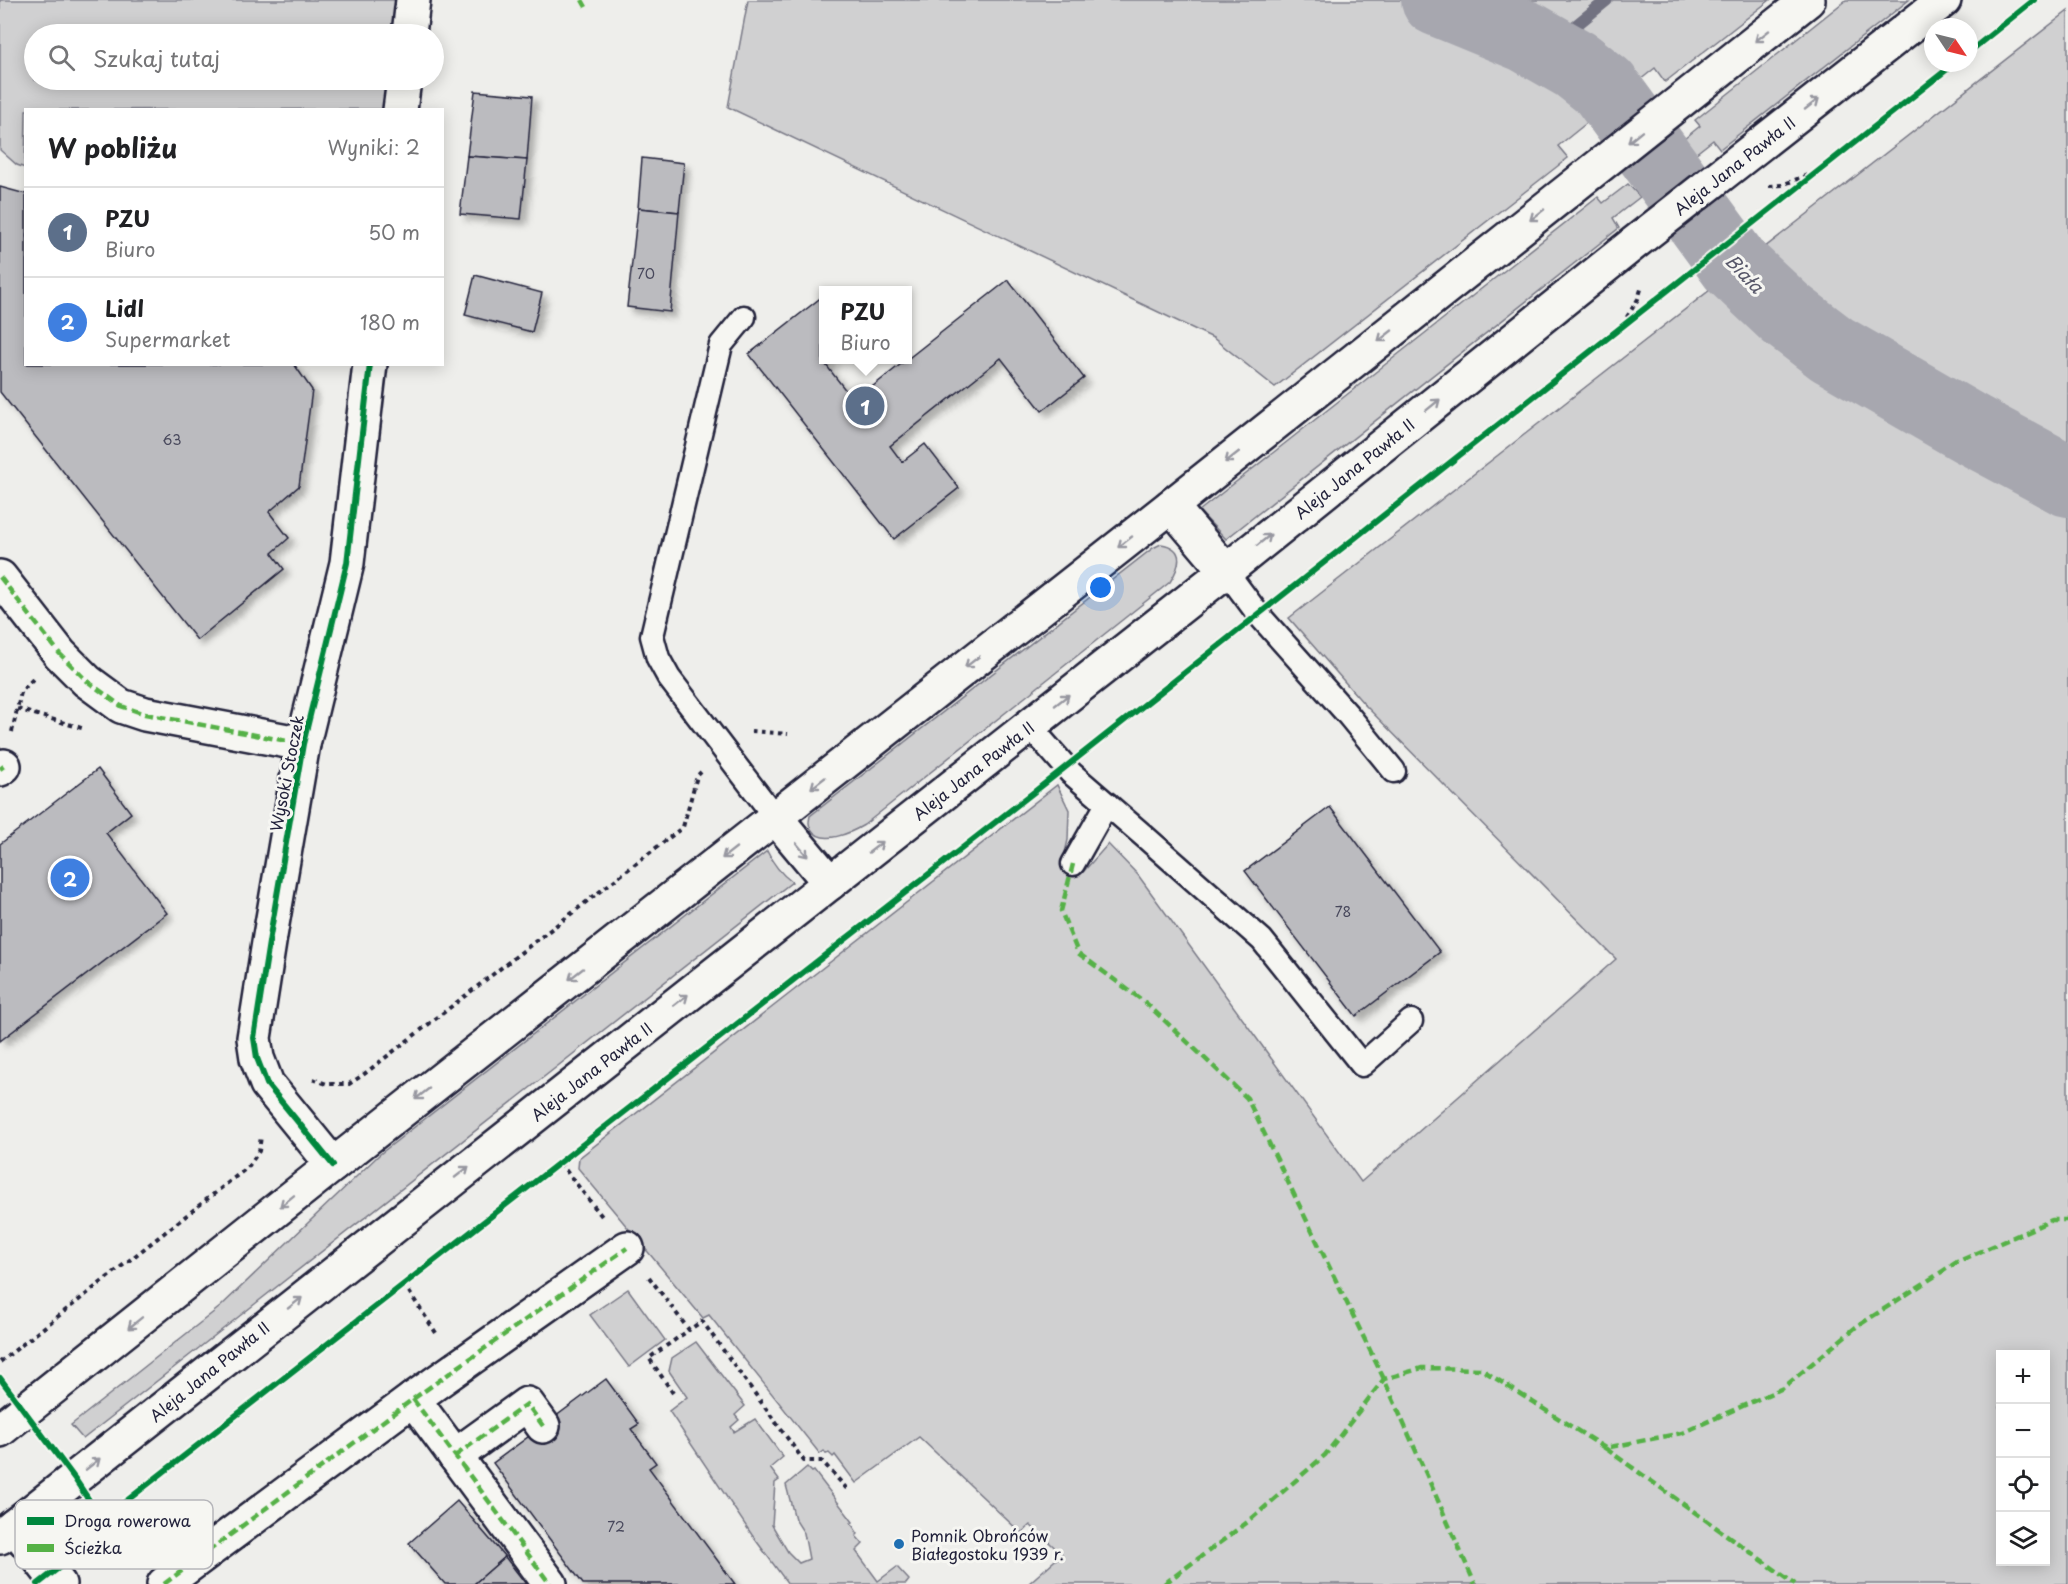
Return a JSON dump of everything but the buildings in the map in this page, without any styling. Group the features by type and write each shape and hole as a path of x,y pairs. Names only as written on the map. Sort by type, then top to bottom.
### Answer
{"main road":[{"path":"410,24 413,0"},
{"path":"0,1430 1808,0"},
{"name":"Aleja Jana Pawła II","path":"35,1500 830,883 1226,571 1633,244 1944,0"},
{"path":"400,108 403,90"},
{"name":"Wysoki Stoczek","path":"333,1165 267,1084 257,1058 254,1038 303,744 347,563 370,366"},
{"path":"1171,506 1226,571"},
{"path":"0,577 59,653 87,681 122,706 146,714 303,744"},
{"path":"775,817 830,883"},
{"path":"213,1548 413,1399 627,1248"},
{"path":"413,1399 550,1584"},
{"path":"455,1456 527,1404 543,1426"},
{"path":"5,1523 15,1534"},
{"path":"46,1569 59,1584"},
{"path":"165,1584 185,1569"}],"lane":[{"path":"744,317 721,345 652,636 658,657 669,678 727,751 775,817"},
{"path":"1226,571 1258,614 1349,716 1394,771"},
{"path":"1029,725 1071,773 1262,940 1362,1065 1411,1021"},
{"path":"1073,864 1107,804"}],"path":[{"path":"1762,186 1782,185 1820,170"},
{"path":"1794,190 1820,170"},
{"path":"1622,325 1638,299 1644,282"},
{"path":"1622,325 1640,311"},
{"path":"2,768 21,692 59,653"},
{"path":"0,1362 248,1167 259,1151 261,1135 258,1118 279,1098 307,1077 327,1084 349,1084 683,827 697,776 751,731 788,734"},
{"path":"560,1163 689,1330"},
{"path":"404,1284 458,1367"},
{"path":"673,1394 650,1358 702,1322 804,1461 822,1461 847,1489"}],"shaded area":[{"path":"0,0 411,0 408,24 24,24 24,90 399,90 396,108 24,108 24,168 17,165 0,150"},
{"path":"748,0 1770,0 1665,82 1655,68 1558,146 1568,158 1275,387 1213,338 728,107"},
{"path":"1846,0 1909,0 1720,149 1713,140 1686,161 1673,148 1700,126 1695,120"},
{"path":"2068,11 2068,1584 1028,1584 1062,1554 1030,1525 1021,1533 919,1437 856,1483 835,1455 833,1457 824,1451 820,1454 709,1315 703,1318 578,1168 579,1158 1057,785 1069,810 1068,840 1064,857 1084,871 1108,844 1138,875 1361,1182 1616,959 1364,704 1289,618"},
{"path":"1628,184 1640,197 1613,218 1619,228 1226,539 1199,511 1598,197 1603,203"},
{"path":"1161,544 1174,549 1179,558 1170,582 864,825 845,834 829,837 822,837 811,829 810,816"},
{"path":"767,851 777,868 792,882 83,1439 71,1425 220,1307 380,1154"},
{"path":"628,1289 665,1340 629,1367 590,1315"},
{"path":"696,1342 745,1406 735,1415 739,1420 731,1427 734,1432 755,1419 783,1457 770,1468 779,1480 775,1483 772,1525 788,1552 799,1563 809,1559 804,1533 795,1519 786,1485 807,1467 812,1472 814,1471 853,1522 851,1523 858,1534 856,1536 863,1544 856,1551 878,1581 897,1567 909,1580 906,1584 788,1584 752,1535 669,1411 687,1397 669,1371 672,1358"}],"waterway":[{"name":"Biała","path":"1437,0 1527,37 1576,65 1604,87 1735,266 1786,314 1832,349 1971,429 2068,481"},
{"path":"1547,49 1607,0"}],"marked path":[{"path":"582,0 586,7"},
{"path":"0,577 60,654 87,681 121,706 145,714 303,744"},
{"path":"0,769 4,766"},
{"path":"1073,864 1061,911 1078,953 1146,1003 1247,1098 1384,1379 1475,1584"},
{"path":"1164,1584 1249,1521 1325,1455 1384,1379 1422,1368 1481,1369 1605,1448 1682,1433 1783,1388 1856,1327 1957,1262 2052,1220 2068,1220"},
{"path":"213,1548 413,1399 627,1248"},
{"path":"413,1399 550,1584"},
{"path":"455,1456 527,1404 543,1426"},
{"path":"1605,1448 1795,1584"},
{"path":"164,1584 184,1569"}],"cycle path":[{"path":"1978,45 2034,0"},
{"path":"128,1500 1034,792 1944,72"},
{"path":"333,1165 267,1084 257,1058 254,1038 303,744 347,563 370,366"},
{"path":"0,1378 89,1500"},
{"path":"38,1584 57,1569"}],"place":[{"name":"PZU","path":"865,406"},
{"name":"Lidl","path":"70,878"},
{"name":"Pomnik Obrońców Białegostoku 1939 r.","path":"899,1544"}]}
